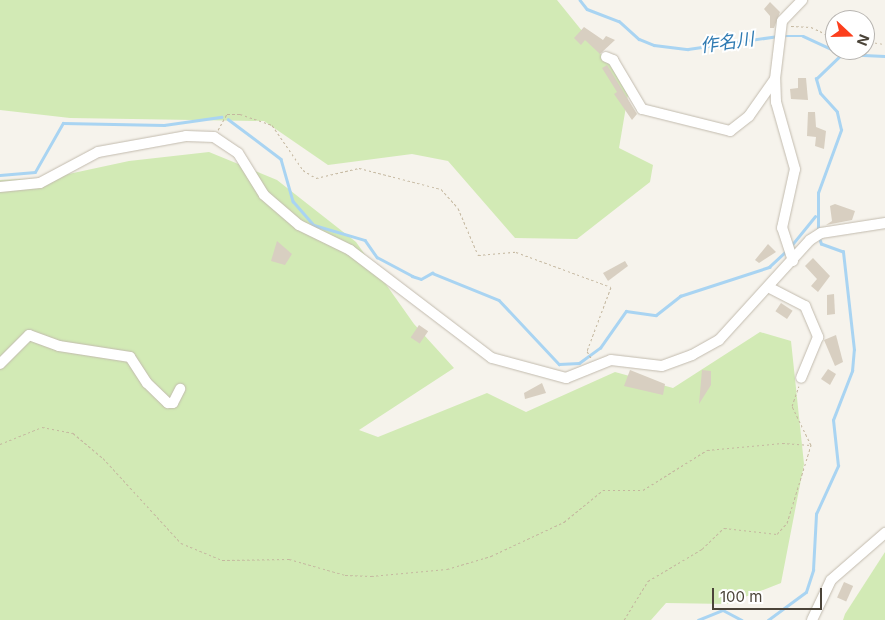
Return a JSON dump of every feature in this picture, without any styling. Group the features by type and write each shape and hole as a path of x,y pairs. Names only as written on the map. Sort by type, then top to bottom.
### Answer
{"street":[{"path":"789,254 782,228 795,169 776,102 775,78 785,15 802,0"},
{"path":"606,57 613,60 642,109 730,131 749,116 775,78"},
{"path":"0,186 40,183 98,152 198,134 214,137 238,152 264,195 299,225 350,250 492,358 566,378 594,363 622,360 662,366 692,355 719,340 768,287 789,254 821,233 885,223"},
{"path":"768,287 806,306 818,337 801,378"},
{"path":"0,364 29,335 59,346 130,357 146,383 168,403 173,403 180,389"},
{"path":"812,620 831,580 885,533"}],"path":[{"path":"781,32 811,27 825,33"},
{"path":"214,137 227,114 272,125 303,170 316,178 359,168 441,189 458,208 478,255 516,252 611,287 587,351 594,363"},
{"path":"624,620 648,581 702,549 724,528 777,534 796,500 811,445 792,406 801,378"},
{"path":"0,444 42,427 73,433 103,458 181,543 215,557 243,562 289,559 345,575 371,576 447,568 491,556 564,522 603,490 643,490 707,450 782,443 811,445"}],"green space":[{"path":"0,0 557,0 629,89 619,148 653,165 650,182 577,239 515,238 448,161 412,154 328,165 264,121 70,118 0,110"},
{"path":"209,152 277,180 356,242 414,324 454,368 359,430 378,437 487,393 526,412 615,372 673,388 760,332 791,341 804,464 781,583 727,604 666,603 651,620 0,620 0,180 50,178 129,161"},
{"path":"885,552 885,620 843,620 845,614"}],"building":[{"path":"770,2 780,12 774,28 770,28 770,16 764,9"},
{"path":"584,27 603,40 606,36 615,40 600,54 585,40 581,45 574,38"},
{"path":"607,65 637,114 632,120 614,94 617,92 602,68"},
{"path":"798,78 806,78 808,100 791,99 790,89 798,88"},
{"path":"808,112 815,112 816,127 826,131 824,149 815,146 816,137 807,136"},
{"path":"835,204 855,211 852,220 826,225 832,221 830,206"},
{"path":"277,241 292,254 285,265 271,261"},
{"path":"768,244 776,252 759,263 755,260"},
{"path":"813,258 830,276 818,292 811,286 817,279 805,266"},
{"path":"625,261 628,266 608,281 603,273"},
{"path":"834,294 835,314 827,315 827,295"},
{"path":"781,303 793,311 787,319 775,311"},
{"path":"419,325 428,331 420,344 411,337"},
{"path":"836,335 843,362 835,366 824,340"},
{"path":"828,369 836,374 830,385 821,379"},
{"path":"630,370 665,384 663,395 624,386"},
{"path":"702,370 711,371 711,385 699,404"},
{"path":"542,383 546,393 525,399 524,393"},
{"path":"844,582 853,586 846,602 837,598"}],"waterway":[{"name":"作名川","path":"580,0 587,9 619,21 639,39 654,45 688,49 778,36"},
{"name":"作名川","path":"783,36 803,36 842,54 885,56"},
{"path":"818,233 818,193 841,130 837,112 820,93 816,79 836,60"},
{"path":"0,175 35,172 63,123 164,125 221,117"},
{"path":"228,119 281,159 293,201 314,225 365,240 377,257 412,276 421,279 432,273 499,300 559,364 579,363 600,348 626,311 656,315 680,296 769,267 787,250"},
{"path":"791,246 815,216"},
{"path":"768,620 806,592 813,570 816,514 838,466 833,420 852,371 854,350 843,252 821,244 819,238"},
{"path":"698,620 723,610 742,620"}]}
